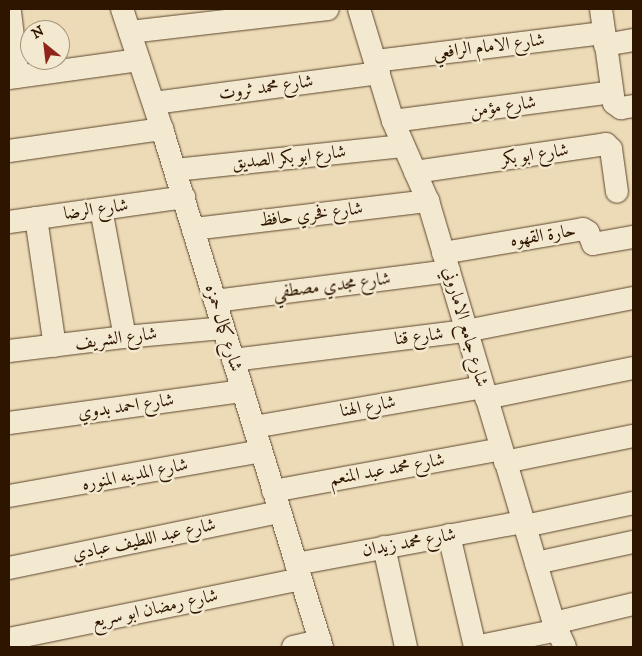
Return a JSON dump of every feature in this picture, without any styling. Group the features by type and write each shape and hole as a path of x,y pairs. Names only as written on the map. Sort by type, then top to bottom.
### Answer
{"street":[{"name":"شارع كمال حمزه","path":"122,9 184,197 321,644"},
{"path":"130,32 328,9"},
{"name":"شارع جامع الاماروني","path":"359,9 393,121 428,201 503,456 559,634"},
{"path":"601,9 612,92 617,106 633,106"},
{"path":"10,12 13,78 139,60"},
{"name":"شارع الامام الرافعي","path":"377,67 605,39 633,40"},
{"name":"شارع محمد ثروت","path":"154,103 377,67"},
{"name":"شارع مؤمن","path":"393,121 612,92"},
{"path":"9,151 162,129"},
{"name":"شارع ابو بكر","path":"415,172 606,144 611,149 617,192"},
{"name":"شارع ابو بكر الصديق","path":"175,170 403,146"},
{"name":"شارع الرضا","path":"9,222 184,197"},
{"name":"شارع فخري حافظ","path":"193,229 428,201"},
{"path":"101,209 125,337"},
{"path":"36,218 55,346"},
{"name":"حارة القهوه","path":"446,262 583,229 588,232 593,244 633,237"},
{"name":"شارع مجدي مصطفي","path":"215,301 446,262"},
{"name":"شارع قنا","path":"233,360 466,331 633,298"},
{"name":"شارع الشريف","path":"9,351 125,337 223,328"},
{"name":"شارع الهنا","path":"254,428 633,368"},
{"name":"شارع احمد بدوي","path":"9,423 243,391"},
{"name":"شارع محمد عبد المنعم","path":"273,491 633,436"},
{"name":"شارع المدينه المنوره","path":"9,496 261,451"},
{"name":"شارع محمد زيدان","path":"298,572 384,547 524,524 633,503"},
{"name":"شارع عبد اللطيف عبادي","path":"9,568 280,512"},
{"path":"449,535 475,647 559,634 633,604"},
{"path":"536,563 633,542"},
{"path":"384,547 406,647"},
{"name":"شارع رمضان ابو سريع","path":"9,639 298,572"},
{"path":"293,647 321,644"}]}
